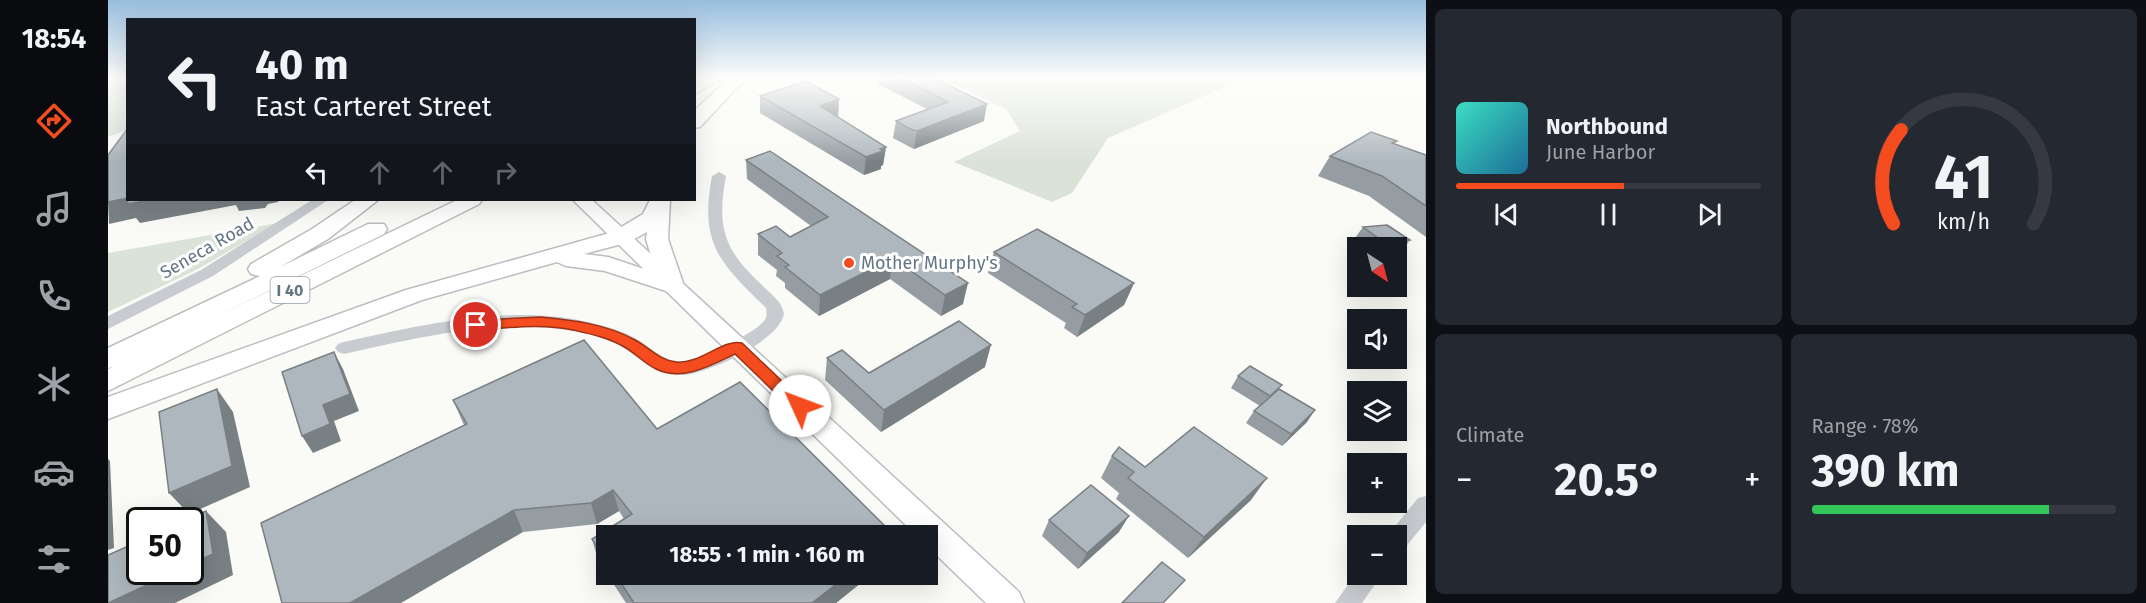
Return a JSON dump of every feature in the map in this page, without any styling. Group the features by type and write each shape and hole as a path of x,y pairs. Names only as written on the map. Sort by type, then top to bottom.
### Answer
{"highway":[{"path":"696,121 711,105"},
{"path":"118,354 180,313 320,234 367,201"},
{"name":"I 40","path":"118,354 436,201"},
{"name":"I 40","path":"108,381 470,201"},
{"path":"108,408 318,328 414,295 621,237 648,223 659,204"},
{"path":"659,204 657,238 672,286"},
{"path":"522,263 568,258 593,261 672,286"}],"main road":[{"path":"583,201 1008,603"}],"street":[{"path":"344,348 415,332 476,325 541,322 570,324 606,333 630,343 661,365 680,368 700,364 736,347 772,325 776,312 774,306 739,272 718,242 712,221 713,199 718,176"},
{"name":"Seneca Road","path":"108,323 207,273 319,201"},
{"path":"1407,528 1426,505"},
{"path":"1347,603 1361,585"}],"shaded area":[{"path":"108,105 126,105 126,130 108,137"},
{"path":"998,105 1183,105 1108,138 1072,193 1052,202 954,162 1020,131 1006,109"},
{"path":"278,223 196,270 108,312 108,253"}],"building":[{"path":"776,105 822,105 820,106 886,147 880,149 883,151 866,157"},
{"path":"939,105 984,105 917,131 896,121"},
{"path":"126,131 126,198 108,202 108,155"},
{"path":"1371,132 1397,141 1392,143 1426,155 1426,206 1382,176 1330,156"},
{"path":"770,151 968,283 945,295 893,258 820,295 785,267 789,265 777,256 782,253 758,234 776,226 790,237 828,217 746,160"},
{"path":"128,201 146,201 126,204"},
{"path":"1387,225 1405,237 1377,237 1363,227"},
{"path":"1037,229 1134,283 1085,315 1072,307 1077,304 994,252"},
{"path":"959,321 991,345 884,410 827,358 842,350 869,373"},
{"path":"584,340 657,429 740,382 884,525 614,525 632,514 613,490 591,503 514,510 350,603 282,603 261,523 467,424 453,400"},
{"path":"334,352 350,394 323,405 330,424 302,436 282,372"},
{"path":"1250,366 1282,385 1270,396 1238,376"},
{"path":"217,389 232,466 169,493 159,412"},
{"path":"1279,389 1315,410 1291,434 1254,411"},
{"path":"1194,427 1267,478 1204,537 1128,478 1134,472 1112,456 1119,447 1145,467"},
{"path":"1091,485 1129,516 1087,553 1049,520"},
{"path":"206,511 213,554 204,558 204,512"},
{"path":"126,547 126,585 147,585 108,603 108,555"},
{"path":"1162,562 1185,580 1163,603 1122,603"},
{"path":"622,585 835,585 812,603 634,603"}],"place":[{"name":"Mother Murphy's","path":"849,263"}],"route":[{"path":"476,325 541,322 570,324 606,333 630,343 661,365 680,368 700,364 736,347 800,406"}]}
